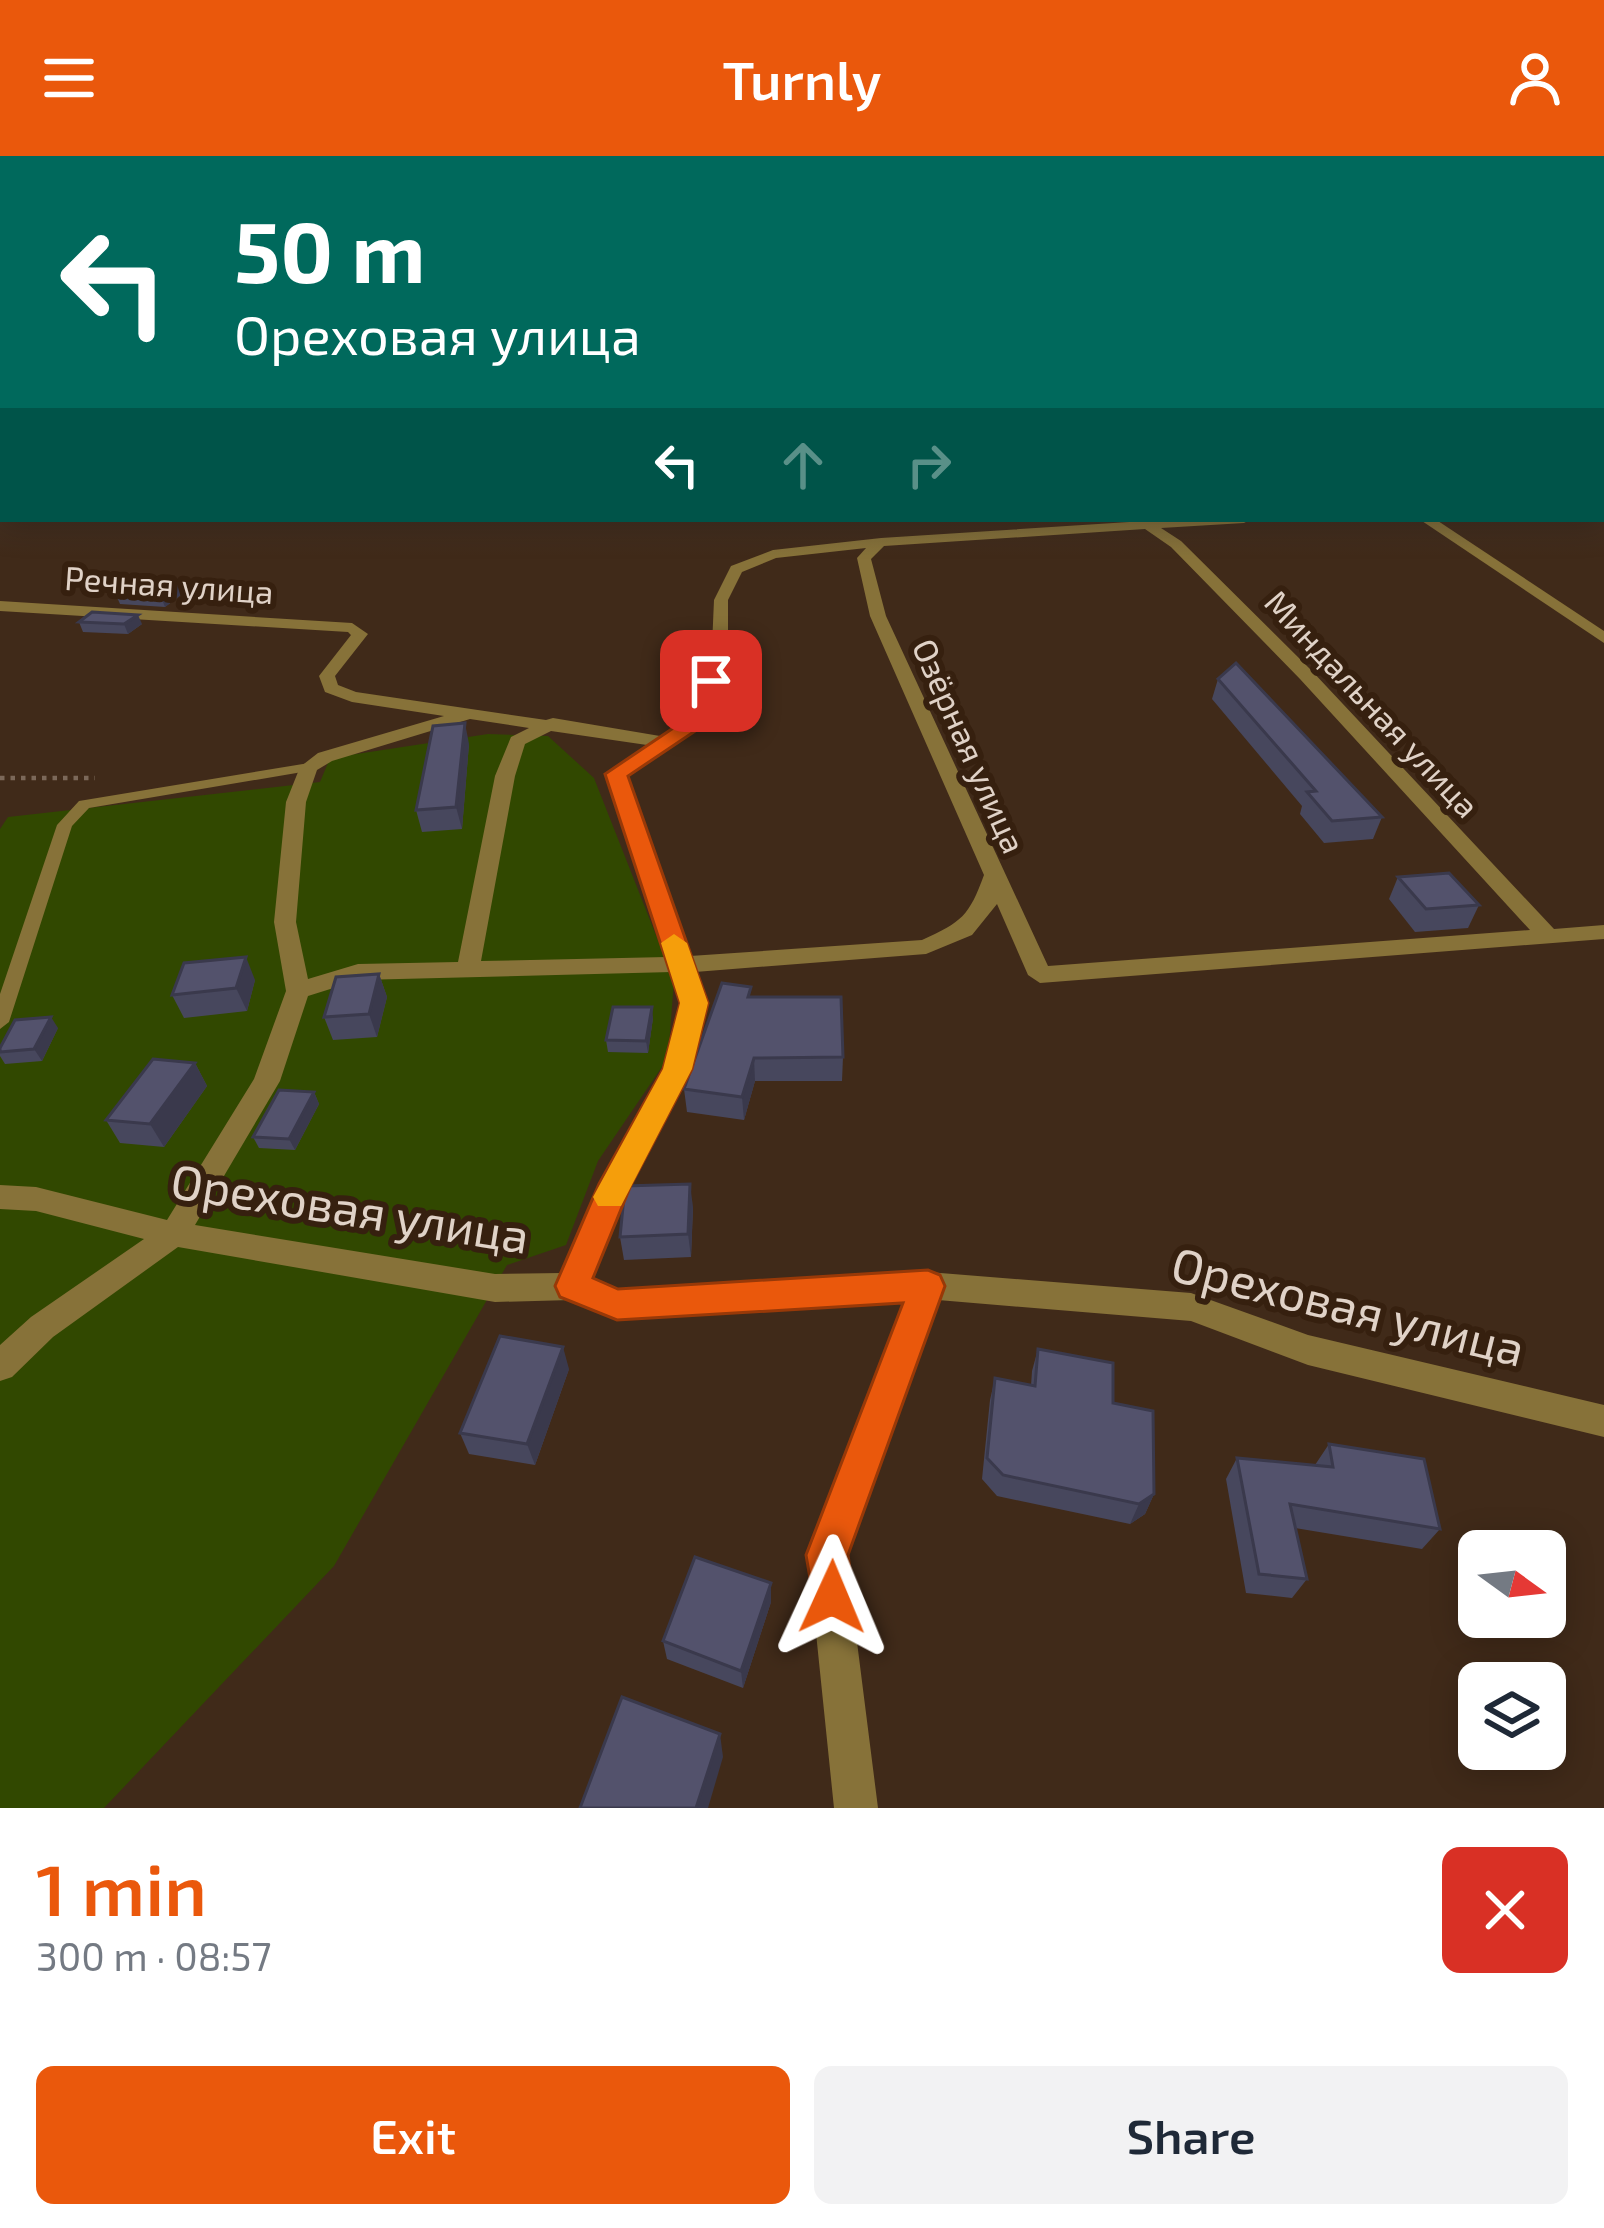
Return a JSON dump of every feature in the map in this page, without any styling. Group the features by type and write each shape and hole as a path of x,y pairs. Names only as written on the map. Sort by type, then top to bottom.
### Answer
{"street":[{"path":"616,774 703,716 720,646 721,599 736,569 772,554 880,542 1185,522"},
{"path":"1430,522 1604,638"},
{"name":"Миндальная улица","path":"1145,524 1176,544 1306,675 1547,935"},
{"name":"Озёрная улица","path":"880,542 864,558 878,616 1040,975 1547,935"},
{"name":"Речная улица","path":"0,606 335,626 360,634 327,676 331,688 352,697 472,712"},
{"path":"0,1366 42,1327 174,1234 267,1081 298,991 285,922 296,802 309,767 325,757 472,712 662,742"},
{"path":"468,969 505,776 517,741 565,724 603,744 694,1003 677,1069 615,1184 572,1286"},
{"path":"298,991 358,972 682,965 926,947 964,931 984,909 994,876"},
{"path":"1547,935 1604,932"},
{"name":"Ореховая улица","path":"0,1197 36,1199 174,1234 495,1288 572,1286 617,1304 928,1286 1190,1307 1307,1350 1604,1421"},
{"path":"856,1808 827,1555 928,1286"}],"lane":[{"path":"0,1022 65,825 84,804 309,767"}],"green space":[{"path":"488,734 548,736 594,778 674,981 668,1058 598,1161 566,1245 507,1265 334,1566 104,1808 0,1808 0,829 8,817 320,782 330,758"}],"building":[{"path":"131,583 179,585 161,597 116,595"},
{"path":"92,612 138,615 124,624 79,622"},
{"path":"1236,663 1382,817 1332,821 1307,792 1316,791 1218,679"},
{"path":"465,723 456,807 416,810 433,726"},
{"path":"1449,873 1479,905 1426,909 1398,877"},
{"path":"246,957 236,988 172,995 184,963"},
{"path":"379,974 369,1014 324,1017 336,977"},
{"path":"722,983 751,987 748,997 841,997 843,1057 754,1058 742,1097 684,1089"},
{"path":"613,1007 652,1007 646,1041 606,1040"},
{"path":"51,1017 34,1049 0,1052 15,1020"},
{"path":"153,1059 195,1063 150,1124 106,1120"},
{"path":"279,1090 314,1092 289,1139 253,1137"},
{"path":"690,1184 688,1234 620,1237 625,1186"},
{"path":"500,1336 563,1347 527,1444 460,1433"},
{"path":"1038,1349 1113,1363 1113,1403 1153,1411 1154,1494 1139,1504 1003,1475 987,1458 995,1378 1035,1386"},
{"path":"1329,1444 1424,1459 1440,1529 1290,1504 1307,1579 1259,1574 1237,1458 1333,1467"},
{"path":"695,1557 771,1583 741,1671 663,1641"},
{"path":"622,1697 720,1734 696,1808 580,1808"}],"slow traffic":[{"path":"610,1197 677,1069 694,1003 674,943"}],"route":[{"path":"711,681 703,716 616,774 694,1003 677,1069 615,1184 572,1286 617,1304 928,1286 827,1555 832,1597"}]}
